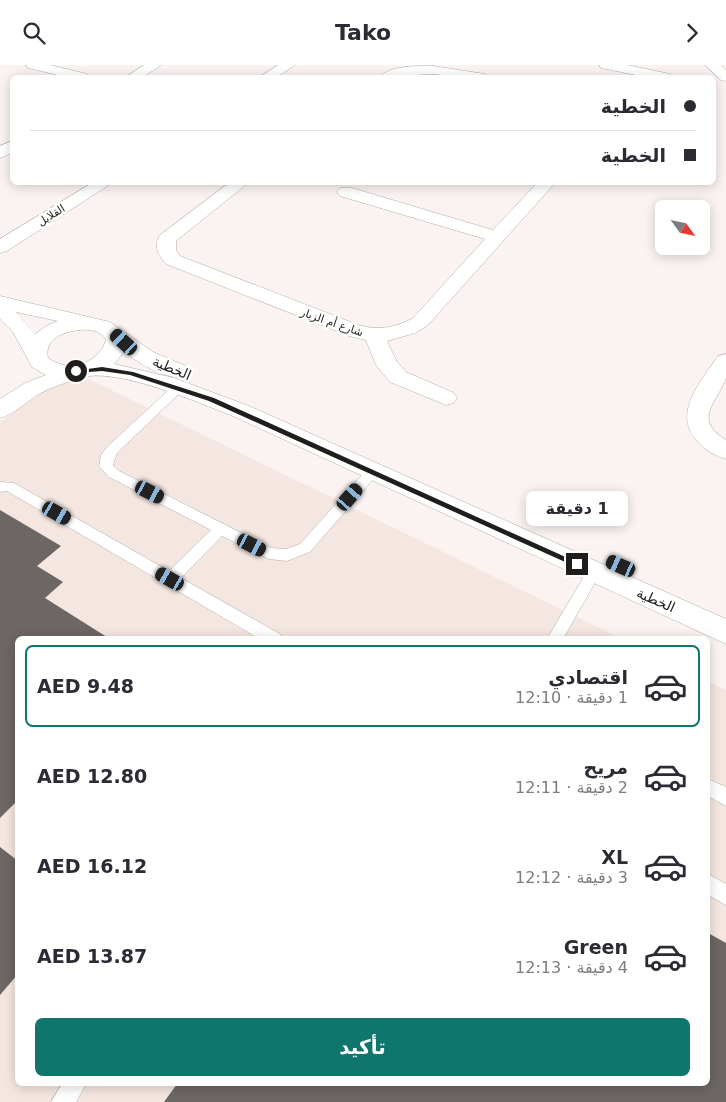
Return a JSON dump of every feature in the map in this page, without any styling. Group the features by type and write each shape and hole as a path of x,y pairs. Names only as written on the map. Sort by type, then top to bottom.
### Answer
{"street":[{"path":"33,65 83,75"},
{"path":"58,65 85,75"},
{"path":"136,75 154,65"},
{"path":"270,75 288,65"},
{"path":"606,65 655,75"},
{"path":"391,75 401,70 426,66 470,75"},
{"name":"القلايل","path":"0,247 100,185"},
{"name":"شارع أم الزبار","path":"231,185 167,239 164,246 166,253 173,260 341,327 374,335 399,332 420,322 544,185"},
{"path":"346,192 497,237"},
{"name":"الخطية","path":"0,301 54,312 105,329 157,363 280,414 726,614"},
{"path":"0,307 21,328 36,354"},
{"path":"0,397 26,375 39,343 56,329 69,325 105,329 116,347 113,354 98,365 34,388 0,410"},
{"path":"374,335 387,365 398,377 446,397"},
{"name":"الخطية","path":"36,354 46,367 55,370 131,373 179,387 241,411 726,632"},
{"path":"726,361 696,410 696,420 701,431 711,441 726,451"}],"lane":[{"path":"179,387 112,450 108,455 106,466 114,474 268,553 278,555 297,553 311,542 374,471"},
{"path":"0,487 9,485 269,636"},
{"path":"170,579 220,529"},
{"path":"557,636 594,571"},
{"path":"710,788 726,797"},
{"path":"710,885 726,895"},
{"path":"62,1102 74,1086"}],"shaded area":[{"path":"72,371 616,636 15,636 15,1086 710,1086 710,682 726,690 726,1102 0,1102 0,422"}],"building":[{"path":"0,510 61,546 37,566 63,582 45,598 105,636 15,636 15,803 0,818"},
{"path":"0,847 15,859 15,978 0,995"},
{"path":"710,934 726,943 726,1102 164,1102 176,1086 710,1086"}],"route":[{"path":"76,371 102,369 131,373 168,383 212,399 577,564"}]}
